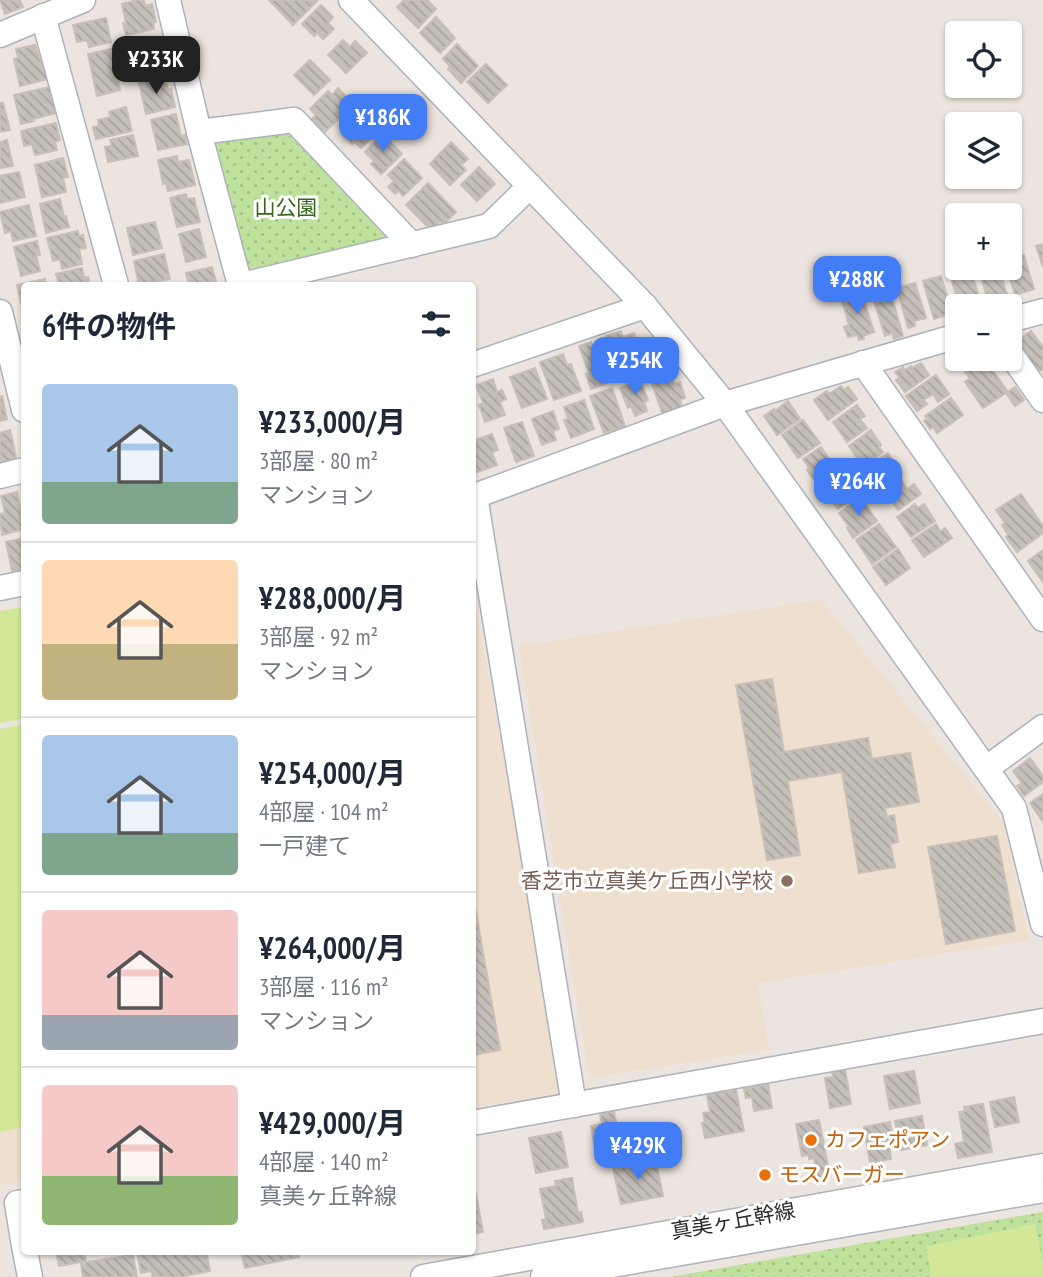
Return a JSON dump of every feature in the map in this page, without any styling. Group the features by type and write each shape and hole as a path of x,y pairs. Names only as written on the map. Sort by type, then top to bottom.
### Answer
{"street":[{"path":"0,35 83,0"},
{"path":"168,0 199,132 240,282"},
{"path":"351,0 645,306 725,404 1014,808 1042,909"},
{"path":"43,16 115,282"},
{"path":"199,132 294,120 412,245"},
{"path":"254,282 489,226 530,186"},
{"path":"476,364 645,306"},
{"path":"1022,317 1043,311"},
{"path":"0,312 21,398"},
{"path":"476,495 725,404 945,339"},
{"path":"863,363 1043,619"},
{"path":"1022,370 1043,400"},
{"path":"0,476 21,471"},
{"path":"476,508 574,1105"},
{"path":"0,588 21,584"},
{"path":"987,768 1043,727"},
{"path":"476,1122 1043,1021"},
{"name":"真美ヶ丘幹線","path":"542,1270 1043,1166"},
{"name":"真美ヶ丘幹線","path":"423,1277 542,1270 1043,1190"},
{"path":"21,1202 17,1203 21,1226"},
{"path":"26,1255 30,1277"}],"shaded area":[{"name":"香芝市立真美ケ丘西小学校","path":"821,600 1003,822 1029,940 757,983 769,1049 590,1078 519,646"},
{"path":"476,607 564,1092 476,1107 476,1055 500,1050 476,907"},
{"path":"21,1128 21,1182 0,1185 0,1132"}],"green space":[{"name":"山公園","path":"288,134 392,240 247,270 215,143"},
{"path":"21,608 21,720 0,723 0,611"},
{"path":"21,725 21,1128 0,1132 0,729"},
{"path":"1043,1212 1043,1277 670,1277"},
{"path":"1035,1224 1043,1277 931,1277 926,1246"}],"building":[{"path":"0,0 20,0 23,7 5,14"},
{"path":"144,0 145,6 152,4 156,22 153,23 154,29 126,35 122,4"},
{"path":"269,0 318,0 293,25"},
{"path":"404,0 427,0 436,9 418,28 397,7"},
{"path":"321,5 333,17 328,23 334,29 323,39 317,33 314,36 302,24"},
{"path":"436,17 455,38 440,53 420,33"},
{"path":"106,18 111,42 89,47 87,40 77,42 73,25"},
{"path":"157,38 162,61 154,63 156,71 139,75 131,43"},
{"path":"343,40 350,47 355,41 367,53 346,73 328,55"},
{"path":"457,44 478,66 461,83 443,59"},
{"path":"35,45 41,62 44,62 48,79 20,86 14,59 18,58 16,49"},
{"path":"111,49 120,90 97,96 88,54"},
{"path":"310,60 330,80 314,95 294,75"},
{"path":"486,64 507,85 488,103 467,82"},
{"path":"156,79 157,82 165,80 168,90 171,89 175,107 146,114 139,83"},
{"path":"50,87 56,113 21,124 14,95"},
{"path":"338,88 349,100 347,102 351,107 325,132 319,127 316,130 309,122 316,115 310,109 328,91 332,95"},
{"path":"0,103 3,103 10,130 0,132"},
{"path":"126,107 132,131 96,139 93,127 99,126 98,120 111,117 109,112"},
{"path":"176,114 181,136 185,135 187,144 158,150 151,120"},
{"path":"361,114 378,131 361,148 354,142 352,144 341,133"},
{"path":"56,123 60,140 55,142 57,150 35,155 32,144 24,146 21,131"},
{"path":"383,134 402,154 381,174 371,164 374,161 365,152"},
{"path":"133,135 138,156 108,162 105,147 112,146 110,140"},
{"path":"7,140 13,166 0,168 0,142"},
{"path":"451,142 468,159 461,165 466,170 450,185 430,164"},
{"path":"177,156 178,162 189,160 195,185 168,191 166,183 163,184 158,160"},
{"path":"63,158 68,177 63,178 66,192 42,197 35,165"},
{"path":"404,159 422,178 403,196 399,191 395,194 388,187 394,181 388,175"},
{"path":"479,167 495,184 477,201 461,185"},
{"path":"19,172 25,197 0,203 0,176"},
{"path":"428,183 456,212 444,224 440,221 431,230 406,205"},
{"path":"186,194 187,199 194,198 200,222 177,227 170,198"},
{"path":"60,199 69,227 46,233 40,204"},
{"path":"29,205 36,236 13,241 11,231 5,233 0,212"},
{"path":"155,222 162,248 133,255 127,228"},
{"path":"199,229 206,257 186,262 179,234"},
{"path":"78,231 79,236 83,235 86,248 79,249 82,264 62,269 60,259 53,261 47,238"},
{"path":"37,241 40,255 36,255 40,271 21,276 14,247"},
{"path":"1043,244 1043,267 1036,246"},
{"path":"164,254 170,279 138,282 134,261"},
{"path":"1022,256 1034,289 1015,294 1011,280 1022,280"},
{"path":"212,267 216,282 188,282 186,273"},
{"path":"82,268 84,278 88,277 89,282 58,282 56,274"},
{"path":"941,276 946,294 945,315 934,319 923,281"},
{"path":"952,280 974,280 978,294 956,294"},
{"path":"982,280 1003,280 1007,294 986,294"},
{"path":"915,283 926,318 914,321 915,326 908,328 897,288"},
{"path":"21,284 21,303 17,285"},
{"path":"861,291 874,332 859,340 857,335 848,337 844,327 849,325 841,297"},
{"path":"890,291 903,336 894,339 892,333 885,336 873,297"},
{"path":"621,331 623,337 634,333 638,343 643,341 647,351 650,350 656,367 626,377 616,349 611,351 606,336"},
{"path":"1031,331 1043,347 1043,369 1037,373 1022,356 1022,337"},
{"path":"591,342 592,346 601,342 613,373 607,376 610,382 591,389 586,374 589,373 579,346"},
{"path":"563,354 567,365 571,364 581,391 554,400 540,362"},
{"path":"921,363 929,375 905,392 896,380 900,378 895,372 903,367 905,370"},
{"path":"535,368 547,399 522,408 510,377"},
{"path":"669,371 674,384 680,382 685,398 680,400 682,408 663,415 650,378"},
{"path":"993,371 1008,392 1015,387 1024,400 1015,406 1006,393 983,408 965,382 970,378 965,372"},
{"path":"936,375 949,394 938,402 933,394 924,400 927,404 917,411 906,396"},
{"path":"493,379 497,392 502,390 506,399 500,402 505,415 485,422 479,405 483,403 476,385"},
{"path":"640,380 648,400 644,402 647,411 635,416 631,406 628,408 620,388"},
{"path":"841,386 844,390 848,387 857,399 828,420 814,400"},
{"path":"612,388 625,426 604,433 590,396"},
{"path":"2,396 7,419 0,421 0,397"},
{"path":"951,398 963,415 937,433 924,421 927,419 925,416"},
{"path":"584,400 594,429 571,438 564,420 568,419 564,407"},
{"path":"788,401 800,419 777,435 764,416"},
{"path":"857,405 865,416 860,419 867,428 847,442 833,422"},
{"path":"553,411 559,429 553,431 556,440 542,445 532,419"},
{"path":"803,420 820,443 798,458 782,435"},
{"path":"522,422 534,456 516,462 504,428"},
{"path":"10,430 17,461 0,465 0,433"},
{"path":"871,430 883,452 863,466 849,446"},
{"path":"492,434 498,450 492,452 497,465 476,473 476,440"},
{"path":"821,447 837,470 817,484 803,459"},
{"path":"888,453 902,473 877,490 863,470"},
{"path":"842,471 858,495 838,509 821,485"},
{"path":"897,481 902,481 907,489 914,484 921,494 898,510 884,490"},
{"path":"17,492 21,530 2,535 0,514 5,513 1,496"},
{"path":"1021,494 1043,526 1043,533 1017,552 1006,537 1008,535 1002,525 1005,523 996,510"},
{"path":"861,498 877,521 853,538 839,513"},
{"path":"915,504 918,508 924,504 935,521 911,537 897,517"},
{"path":"879,524 896,547 872,564 856,540"},
{"path":"936,524 940,531 945,528 952,538 924,557 912,540"},
{"path":"21,539 21,569 12,571 6,542"},
{"path":"898,549 910,568 886,585 873,567"},
{"path":"1043,550 1043,582 1028,561"},
{"path":"772,679 784,752 868,738 872,759 910,753 919,802 885,808 887,817 894,815 898,842 890,844 895,867 859,873 842,772 788,781 800,855 767,860 736,685"},
{"path":"1030,758 1043,776 1043,782 1024,796 1017,786 1022,783 1013,771"},
{"path":"1043,794 1043,822 1030,803"},
{"path":"997,836 1015,931 946,944 928,847"},
{"path":"476,912 500,1050 476,1054"},
{"path":"845,1069 851,1104 830,1108 825,1078 833,1077 832,1071"},
{"path":"914,1071 920,1103 890,1109 884,1076"},
{"path":"768,1084 772,1108 754,1111 752,1097 746,1098 744,1089"},
{"path":"736,1090 744,1131 705,1138 703,1113 710,1112 707,1095"},
{"path":"1014,1097 1019,1122 995,1127 990,1102"},
{"path":"983,1104 992,1152 958,1158 955,1144 964,1142 959,1112 965,1111 964,1107"},
{"path":"614,1111 621,1150 596,1154 591,1126 602,1124 600,1114"},
{"path":"922,1116 927,1145 901,1150 895,1121"},
{"name":"カフェポアン","path":"819,1120 830,1176 817,1178 814,1158 809,1159 809,1155 802,1156 796,1124"},
{"path":"890,1122 894,1144 889,1145 891,1159 870,1163 864,1127"},
{"path":"561,1132 568,1167 536,1173 529,1138"},
{"path":"656,1161 663,1196 621,1204 613,1169"},
{"path":"572,1178 578,1213 581,1212 583,1222 544,1229 542,1220 546,1219 540,1189 556,1186 555,1181"},
{"path":"476,1194 483,1232 476,1233"},
{"path":"57,1255 85,1255 86,1261 59,1266"},
{"path":"133,1255 137,1277 83,1277 81,1263"},
{"path":"137,1255 207,1255 210,1271 185,1277 153,1277 151,1271 141,1273"},
{"path":"242,1255 299,1255 299,1257 245,1268"}],"place":[{"name":"香芝市立真美ケ丘西小学校","path":"787,881"},
{"name":"カフェポアン","path":"811,1140"},
{"name":"モスバーガー","path":"765,1175"}]}
